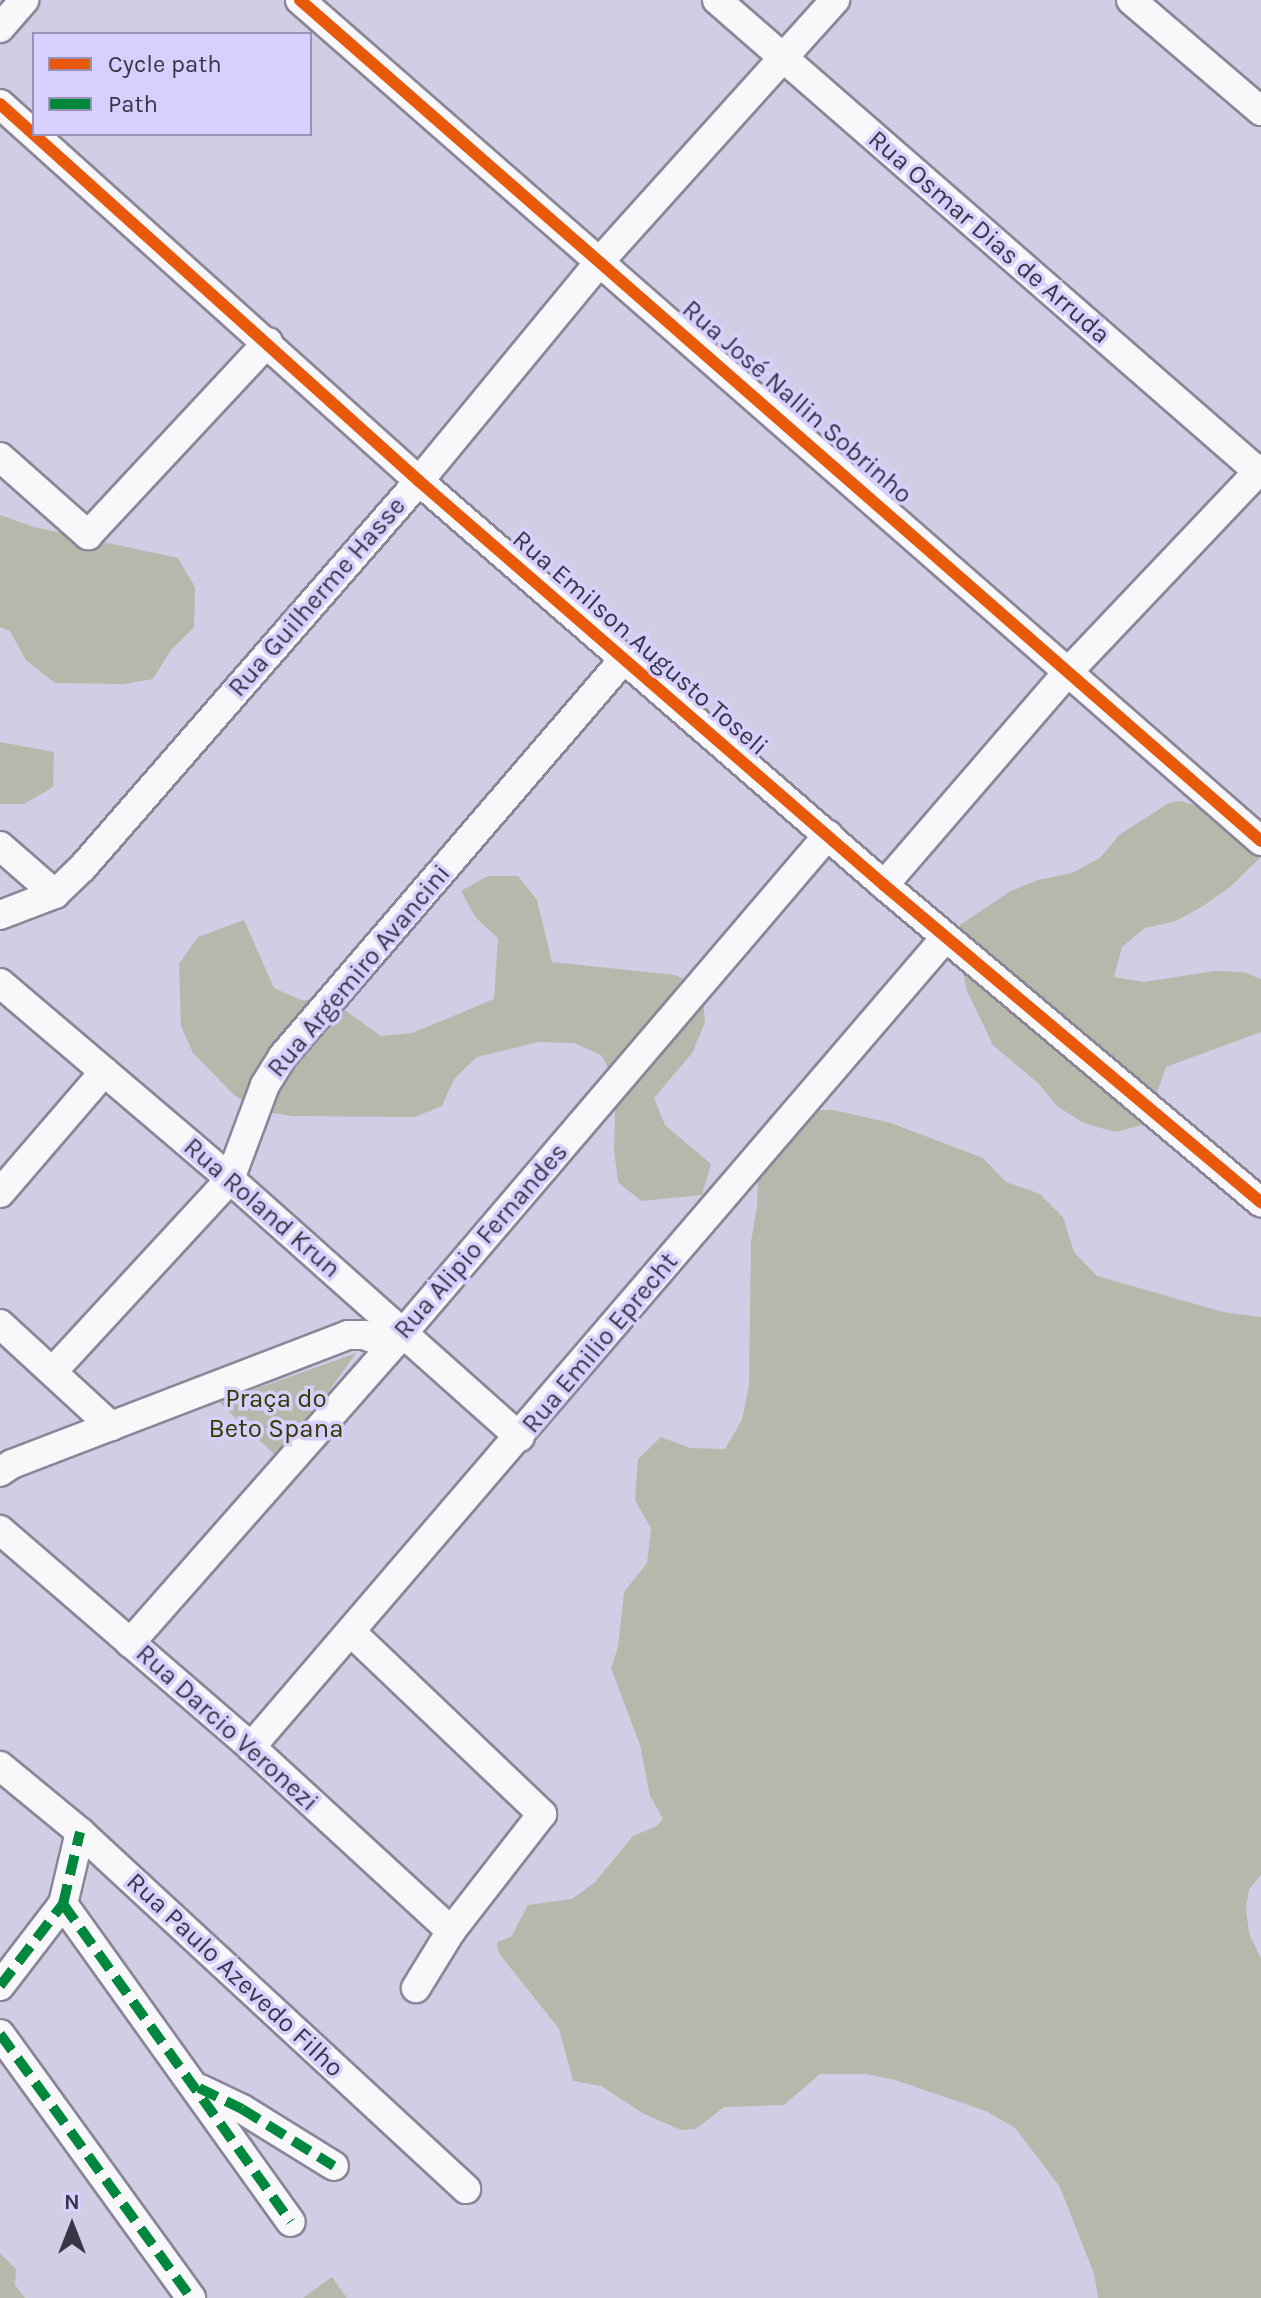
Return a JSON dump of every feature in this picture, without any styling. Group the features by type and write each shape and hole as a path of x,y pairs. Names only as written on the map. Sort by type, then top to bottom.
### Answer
{"street":[{"path":"0,28 24,0"},
{"name":"Rua José Nallin Sobrinho","path":"300,0 601,260 1261,841"},
{"name":"Rua Osmar Dias de Arruda","path":"717,0 1260,472"},
{"name":"Rua Guilherme Hasse","path":"0,915 55,894 83,867 419,481 601,260 835,0"},
{"path":"1131,0 1261,111"},
{"name":"Rua Emilson Augusto Toseli","path":"0,104 32,132"},
{"name":"Rua Emilson Augusto Toseli","path":"36,136 419,481 884,885 1261,1202"},
{"path":"0,457 88,535 268,342"},
{"path":"884,885 1069,671 1260,472"},
{"name":"Rua Argemiro Avancini","path":"54,1370 230,1179 265,1085 283,1056 625,658"},
{"name":"Rua Alipio Fernandes","path":"130,1643 398,1339 828,835"},
{"path":"0,846 55,894"},
{"name":"Rua Emilio Eprecht","path":"251,1747 946,937"},
{"name":"Rua Roland Krun","path":"0,983 230,1179 398,1339 520,1437"},
{"path":"0,1193 104,1072"},
{"path":"0,1324 54,1370 111,1426"},
{"path":"0,1472 12,1464 348,1335 398,1339"},
{"name":"Rua Darcio Veronezi","path":"0,1530 251,1747 451,1931"},
{"path":"351,1632 542,1814 451,1931 416,1988"},
{"name":"Rua Paulo Azevedo Filho","path":"0,1766 80,1832 466,2189"},
{"path":"0,1986 63,1904 80,1832"},
{"path":"63,1904 291,2222"},
{"path":"0,2034 191,2298"},
{"path":"197,2088 242,2109 334,2166"}],"green space":[{"path":"0,515 34,527 178,558 195,587 194,627 171,650 153,679 124,684 55,683 26,660 10,631 0,627"},
{"path":"0,742 54,752 53,787 24,804 0,804"},
{"path":"1181,801 1223,814 1261,857 1230,887 1203,906 1176,921 1145,928 1122,947 1114,977 1144,982 1214,971 1244,972 1261,979 1261,1032 1166,1067 1146,1124 1115,1132 1084,1123 1058,1107 1039,1084 993,1045 967,991 960,960 960,925 1011,891 1038,880 1072,873 1100,858 1119,835 1169,803"},
{"path":"488,876 518,876 537,900 552,962 675,975 702,987 705,1022 693,1052 654,1098 665,1125 711,1164 702,1195 641,1201 618,1182 614,1151 616,1082 601,1055 574,1043 539,1042 477,1057 454,1079 442,1106 415,1117 292,1116 261,1111 234,1095 193,1053 181,1026 179,964 198,937 244,920 274,988 301,1000 332,1001 381,1036 412,1033 494,999 498,938 476,918 461,891"},
{"path":"799,1110 834,1110 891,1123 983,1158 1006,1182 1040,1194 1063,1217 1074,1252 1097,1276 1223,1312 1261,1317 1261,1875 1249,1889 1246,1909 1249,1933 1261,1959 1261,2298 1098,2298 1094,2274 1060,2187 1015,2128 986,2111 895,2080 866,2074 820,2074 784,2105 724,2107 696,2129 681,2130 644,2114 601,2086 573,2081 559,2029 498,1952 497,1942 511,1937 528,1905 572,1899 595,1882 633,1836 657,1826 663,1819 650,1796 640,1745 611,1668 618,1647 624,1592 647,1563 651,1528 635,1500 638,1459 661,1437 690,1448 725,1449 742,1420 749,1386 751,1242 757,1207 758,1172 770,1115"},
{"name":"Praça do Beto Spana","path":"356,1353 280,1460 219,1402"},
{"path":"0,2253 16,2269 15,2285 25,2298 0,2298"},
{"path":"332,2277 347,2298 303,2298"}],"marked path":[{"path":"0,1986 63,1904 80,1832"},
{"path":"63,1904 291,2222"},
{"path":"0,2034 191,2298"},
{"path":"199,2088 242,2109 334,2166"}],"cycle path":[{"path":"300,0 1261,841"},
{"path":"0,104 32,133"},
{"path":"36,136 419,481 884,885 1261,1202"}]}
